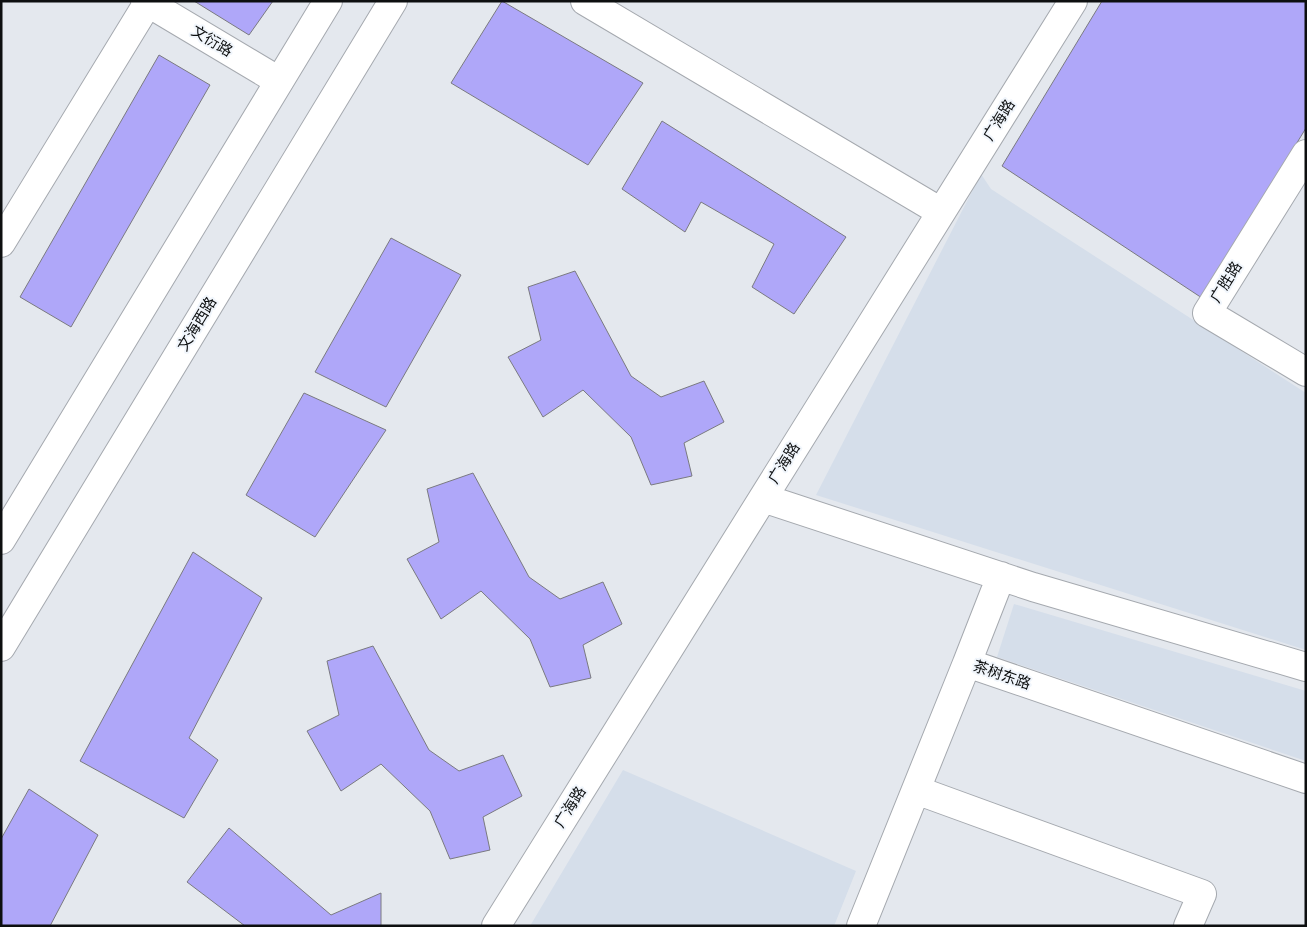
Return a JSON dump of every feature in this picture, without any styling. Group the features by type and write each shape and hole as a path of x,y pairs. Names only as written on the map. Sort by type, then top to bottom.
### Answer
{"street":[{"path":"1,540 328,1"},
{"name":"文海西路","path":"1,647 393,1"},
{"path":"585,1 941,212"},
{"name":"广海路","path":"496,926 1073,1"},
{"path":"1,243 147,2"},
{"name":"文衍路","path":"147,2 279,81"},
{"name":"广胜路","path":"1306,154 1207,313 1306,372"},
{"path":"763,498 1033,587 1306,666"},
{"path":"967,663 1001,576"},
{"name":"茶树东路","path":"861,926 967,663 1306,779"},
{"path":"916,790 1202,894 1188,926"}],"shaded area":[{"path":"981,174 991,189 1306,393 1306,650 816,495"},
{"path":"1014,604 1306,691 1306,761 997,657"},
{"path":"623,770 856,871 834,926 530,926"}],"building":[{"path":"194,1 273,1 249,35"},
{"path":"502,1 643,83 588,165 451,83"},
{"path":"1102,1 1306,1 1306,128 1202,298 1002,166"},
{"path":"159,55 210,85 71,327 20,297"},
{"path":"662,121 846,237 794,314 752,287 774,244 701,202 685,232 622,189"},
{"path":"391,238 461,275 386,407 315,372"},
{"path":"575,271 631,376 661,397 704,381 724,422 684,443 692,476 651,485 631,437 583,390 543,417 508,357 541,340 528,287"},
{"path":"304,393 386,430 315,537 246,495"},
{"path":"473,473 529,577 560,599 603,582 622,624 583,645 591,678 550,687 530,639 481,591 441,619 407,559 439,542 427,489"},
{"path":"193,552 262,598 189,738 218,760 184,818 80,761"},
{"path":"373,646 429,750 459,771 503,755 522,796 483,817 490,850 450,859 430,811 381,764 341,791 307,731 339,715 327,661"},
{"path":"29,789 98,835 50,926 1,926 1,839"},
{"path":"229,828 331,915 381,893 381,926 245,926 187,882"}]}
